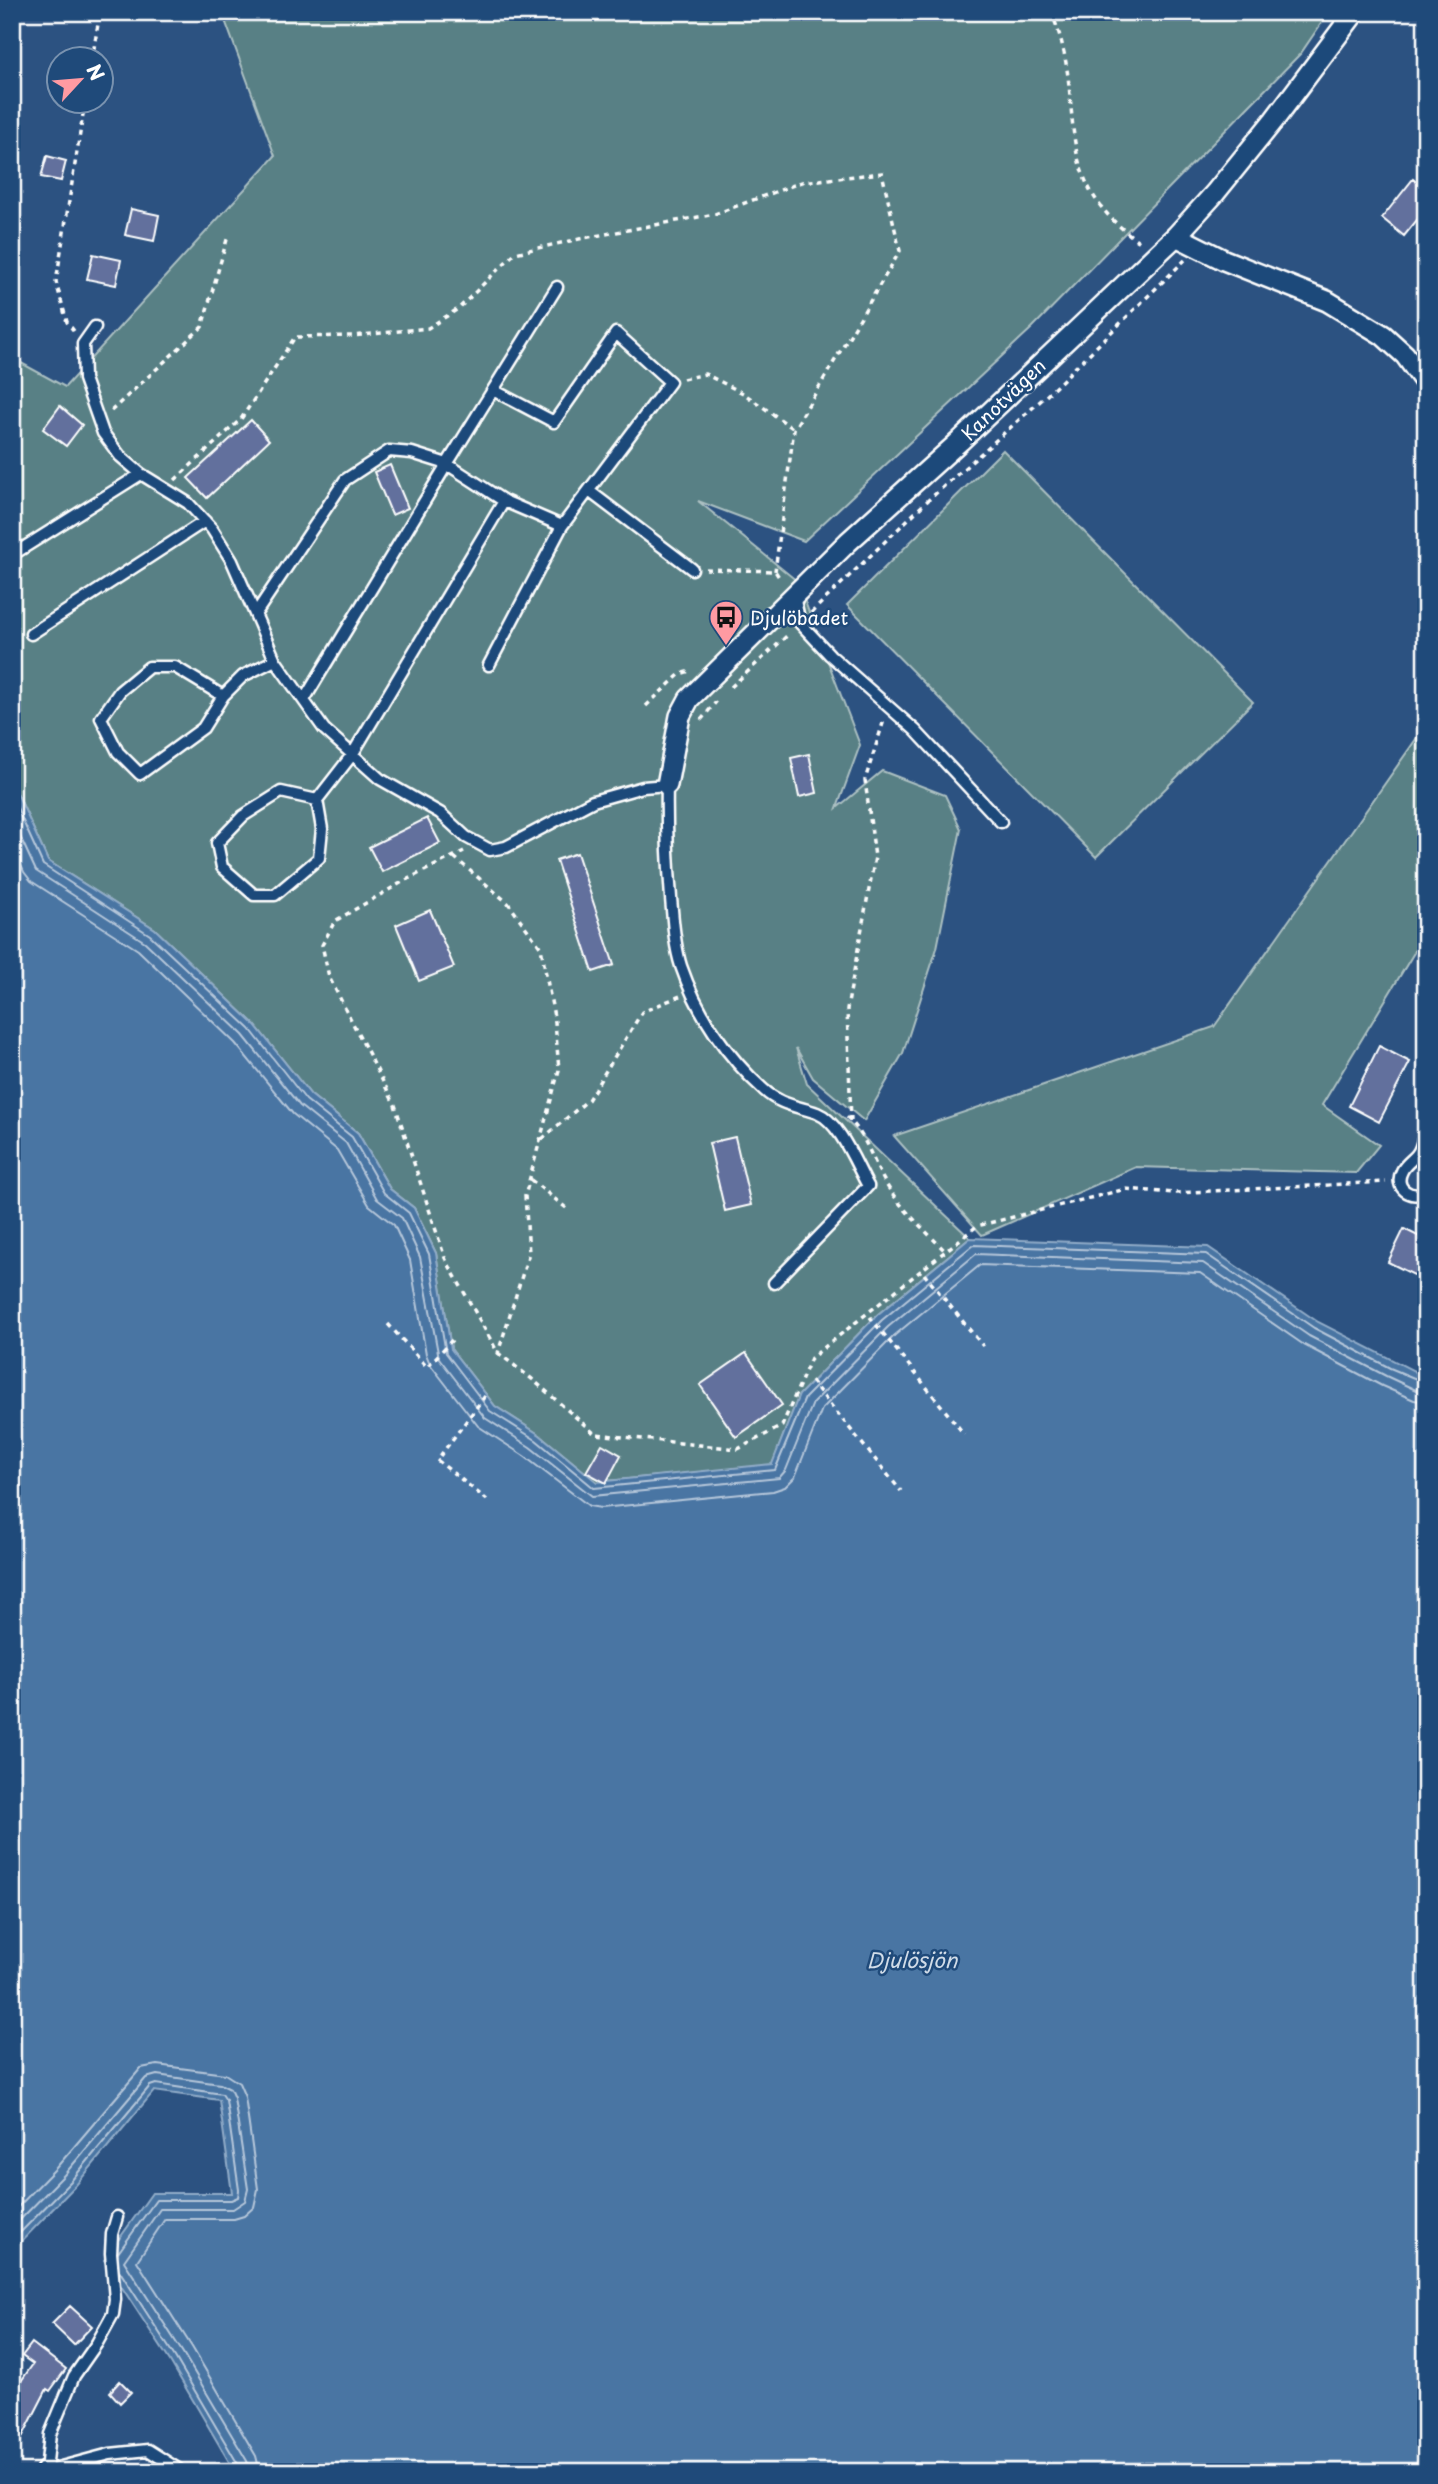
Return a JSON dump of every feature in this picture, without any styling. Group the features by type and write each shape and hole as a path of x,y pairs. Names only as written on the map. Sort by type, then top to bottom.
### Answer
{"street":[{"name":"Kanotvägen","path":"667,785 680,716 689,699 794,595 1176,236 1274,120 1355,12"},
{"path":"1176,236 1224,260 1327,301 1383,335 1405,355 1426,384"}],"lane":[{"path":"304,700 557,287"},
{"path":"94,327 83,344 83,379 103,433 120,456 141,474 188,503 205,521 232,561 275,660 324,729 380,779 440,813 467,837 490,850 506,847 593,801 643,788 667,785 666,830 674,926 681,965 691,991 724,1046 765,1092 788,1106 817,1113 834,1125 868,1186 774,1283"},
{"path":"489,665 562,526 670,382 616,333 554,422 493,390"},
{"path":"256,612 345,480 389,451 412,453 447,464 504,501 562,526"},
{"path":"12,555 141,474"},
{"path":"589,491 692,569"},
{"path":"317,800 281,792 243,816 217,843 222,867 254,895 275,895 319,858 322,829 317,800 352,755 504,501"},
{"path":"31,634 205,521"},
{"path":"794,595 800,623 830,656 915,730 1001,822"},
{"path":"223,696 175,667 149,667 120,691 101,718 118,752 140,774 203,728 223,696 243,676 275,660"},
{"path":"1426,1127 1423,1153 1426,1163"},
{"path":"1423,1153 1401,1171 1399,1181 1407,1194 1420,1195 1426,1192"},
{"path":"117,2217 112,2234 111,2253 115,2299 113,2314 74,2376 50,2434 46,2472 110,2454 148,2450 178,2469"}],"path":[{"path":"94,46 100,12"},
{"path":"728,690 925,503 1046,396 1186,259 1158,253 1140,242 1100,205 1086,183 1075,154 1068,72 1051,12"},
{"path":"83,116 56,282 67,322 83,344"},
{"path":"166,488 241,419 295,337 353,336 428,328 458,309 515,253 715,214 802,182 882,173 900,251 794,429 775,571 794,595"},
{"path":"99,422 202,327 228,236"},
{"path":"670,382 705,374 743,393 794,429"},
{"path":"692,569 775,571"},
{"path":"697,728 717,700"},
{"path":"851,1121 847,1009 875,857 865,780 888,707"},
{"path":"477,843 335,920 322,945 329,977 395,1105 446,1258 498,1353 595,1434 738,1449 782,1426 811,1358 977,1226 1126,1189 1174,1193 1399,1181"},
{"path":"454,857 508,903 541,948 555,1022 559,1070 525,1196 529,1253 498,1353"},
{"path":"540,1141 588,1100 642,1012 691,991"},
{"path":"841,1111 866,1140 887,1186 946,1251"},
{"path":"531,1180 570,1211"},
{"path":"924,1274 983,1346"},
{"path":"870,1317 964,1434"},
{"path":"388,1324 427,1367 452,1340"},
{"path":"811,1381 901,1491"},
{"path":"485,1396 437,1460 487,1500"}],"green space":[{"path":"222,12 1329,12 1301,53 1032,328 804,541 698,501 797,581 860,745 837,808 882,771 945,795 961,829 937,948 903,1053 864,1121 813,1078 796,1048 807,1084 970,1238 877,1315 799,1395 772,1465 597,1482 540,1435 495,1406 451,1349 436,1253 414,1208 390,1189 358,1133 311,1095 255,1025 155,929 48,861 12,782 12,358 65,387 275,156"},
{"path":"1003,450 1253,702 1096,857 847,605"},
{"path":"1426,725 1426,924 1418,946 1322,1105 1379,1145 1356,1173 1136,1167 982,1235 894,1136 1214,1027"}],"water":[{"name":"Djulösjön","path":"12,782 48,861 155,929 255,1025 311,1095 358,1133 390,1189 414,1208 436,1253 451,1349 495,1406 540,1435 597,1482 772,1464 799,1395 877,1315 970,1238 1208,1247 1318,1322 1426,1377 1426,2472 235,2472 170,2361 104,2260 152,2193 232,2193 219,2100 154,2091 76,2185 12,2251"}],"building":[{"path":"47,156 66,161 61,181 41,177"},
{"path":"1413,179 1426,190 1426,209 1404,236 1382,218"},
{"path":"131,209 159,215 154,241 125,235"},
{"path":"93,254 121,260 116,285 87,279"},
{"path":"60,406 82,425 66,446 43,429"},
{"path":"251,420 269,440 207,498 188,478"},
{"path":"390,465 408,508 392,515 374,472"},
{"path":"809,754 817,793 799,797 791,758"},
{"path":"427,818 440,843 382,872 369,847"},
{"path":"577,853 614,965 593,972 556,860"},
{"path":"430,910 454,967 419,981 396,925"},
{"path":"1379,1046 1410,1062 1379,1122 1349,1106"},
{"path":"735,1137 751,1205 725,1211 709,1143"},
{"path":"1404,1229 1426,1240 1426,1281 1388,1262"},
{"path":"746,1353 782,1405 736,1437 700,1385"},
{"path":"602,1444 621,1455 606,1483 586,1472"},
{"path":"70,2306 92,2326 74,2345 52,2324"},
{"path":"32,2343 66,2369 50,2391 47,2389 12,2457 12,2394 33,2364 22,2356"},
{"path":"120,2381 131,2392 120,2403 110,2392"}],"place":[{"name":"Djulöbadet","path":"726,647"}]}
